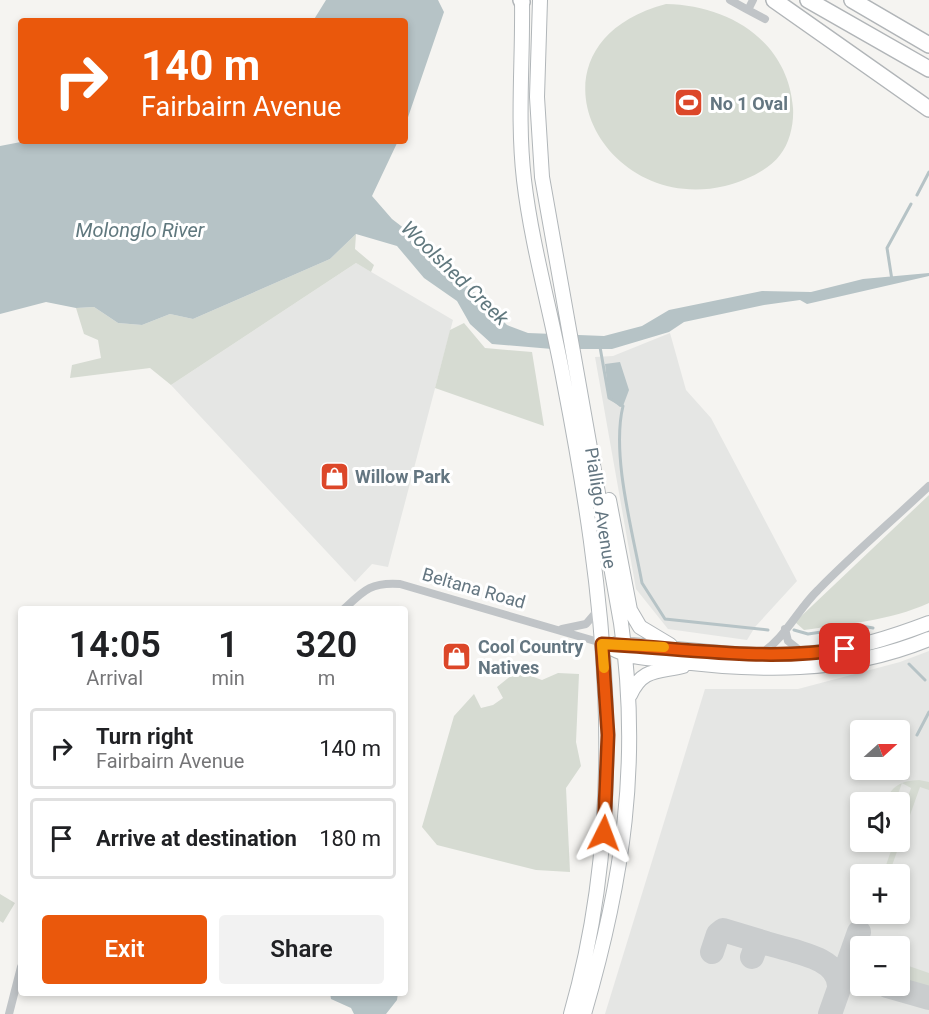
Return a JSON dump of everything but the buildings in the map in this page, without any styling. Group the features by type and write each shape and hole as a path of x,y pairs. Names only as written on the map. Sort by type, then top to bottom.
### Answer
{"highway":[{"path":"774,0 929,109"},
{"path":"808,0 929,69"},
{"path":"852,0 929,45"}],"main road":[{"name":"Pialligo Avenue","path":"540,0 539,143 550,236 588,429 625,651 629,696 629,769 623,846 606,939 584,1014"},
{"name":"Pialligo Avenue","path":"521,1 520,106 524,179 577,449 602,644 608,735 603,854 598,892 571,1014"},
{"path":"588,429 609,498 630,610 640,627 676,648"},
{"path":"625,651 676,648 759,654 803,654 870,643 929,622"},
{"path":"602,644 688,664 763,668 834,666 895,653 929,639"},
{"path":"629,696 636,681 643,676 688,664"}],"street":[{"path":"730,0 765,19"},
{"path":"748,10 753,0"},
{"path":"759,654 771,647 817,590 929,486"},
{"name":"Beltana Road","path":"347,606 364,590 380,582 400,584 602,644"},
{"path":"559,630 586,624 598,610"},
{"path":"785,629 792,647 803,654"},
{"path":"9,1014 18,979"}],"shaded area":[{"name":"No 1 Oval","path":"666,4 712,11 733,20 751,31 767,46 780,64 789,84 793,108 791,133 775,161 755,175 725,186 680,188 641,176 611,152 592,121 585,87 594,54 620,25"},
{"path":"356,234 355,249 374,265 371,272 356,263 171,385 150,368 70,378 72,365 101,358 98,340 84,334 76,308 94,307 118,323 142,325 170,314 193,319 330,259"},
{"name":"Willow Park","path":"356,263 453,320 388,567 372,564 355,582 171,385"},
{"path":"464,323 485,348 532,352 544,426 435,388 450,330"},
{"path":"670,333 686,390 711,418 797,581 755,627 747,640 668,629 636,589 595,357 613,356"},
{"path":"929,495 929,603 899,614 852,624 804,630 795,622"},
{"path":"929,651 929,1014 605,1014 705,689 798,689 900,662"},
{"path":"517,671 542,680 558,673 579,674 576,742 581,766 566,788 570,872 536,870 437,845 422,827 454,716 474,694 481,708 493,705 503,698 497,687"},
{"path":"919,780 929,782 929,790 920,787 910,815 910,792 911,788 902,783"},
{"path":"902,783 899,792 891,792 894,788"},
{"path":"891,852 897,852 893,864 886,864"},
{"path":"0,894 15,903 3,923 0,921"},
{"path":"910,966 929,973 929,990 910,983"}],"water":[{"path":"326,0 438,0 444,12 408,117 408,18 315,18"},
{"name":"Molonglo River","path":"18,143 397,144 372,196 392,219 414,236 415,244 471,289 507,325 528,333 604,336 642,326 669,310 762,291 811,292 863,279 929,273 929,276 807,304 800,300 764,305 684,322 669,332 612,349 552,349 492,344 470,324 457,301 424,278 397,246 356,234 330,259 193,319 170,314 142,325 118,323 94,307 76,308 46,302 0,314 0,146"},
{"path":"620,362 629,390 623,406 620,407 609,398 605,364"},
{"path":"330,996 398,996 386,1014 354,1014 351,1008 331,999"}],"waterway":[{"path":"917,195 929,172"},
{"path":"892,280 887,248 911,204"},
{"path":"600,347 609,398 623,406 620,426 621,470 642,583 665,619 768,630"},
{"path":"794,630 808,634 862,626 873,628"},
{"path":"909,664 925,680"},
{"path":"917,735 929,712"}],"taxiway":[{"path":"712,952 718,934 723,930 766,943"},
{"path":"830,1014 859,932"},
{"path":"752,957 756,946 766,943 812,956 832,969 837,977 839,988"},
{"path":"910,993 929,998"}],"slow traffic":[{"path":"604,668 602,644 664,647"}],"place":[{"name":"No 1 Oval","path":"689,103"},
{"name":"Willow Park","path":"334,476"},
{"name":"Cool Country Natives","path":"457,656"}],"route":[{"path":"604,833 608,772 608,705 602,644 753,654 803,654 845,649"}],"water label":[{"name":"Woolshed Creek","path":"455,273"}]}
